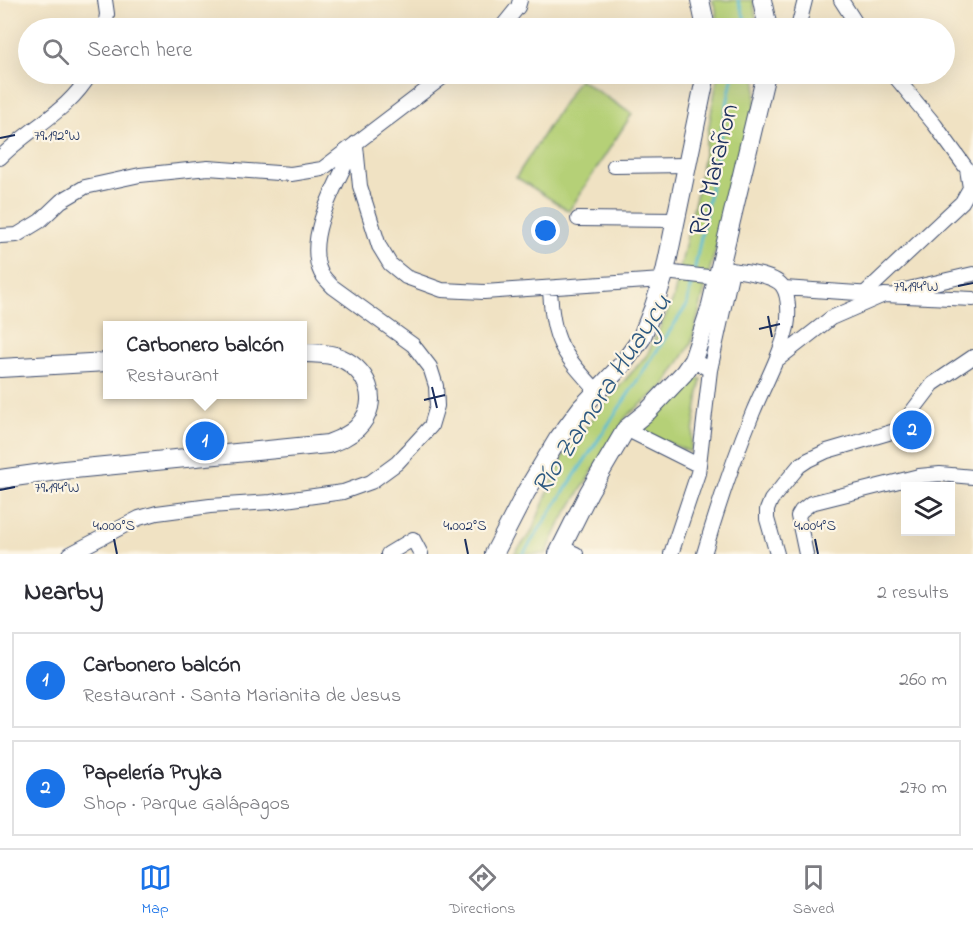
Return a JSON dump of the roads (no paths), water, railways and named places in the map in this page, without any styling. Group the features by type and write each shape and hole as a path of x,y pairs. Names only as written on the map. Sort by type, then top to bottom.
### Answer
{"main road":[{"path":"700,0 704,18"},
{"path":"762,0 766,18"},
{"path":"494,554 531,483 558,439 597,391 621,366 640,339 664,276 704,84"},
{"name":"Rio Marañon","path":"693,360 723,272 764,84"},
{"path":"0,479 64,470 328,444 357,428 367,413 370,400 368,384 349,362 321,353 307,354"},
{"path":"565,552 589,492 626,429 648,411 684,373 693,360"},
{"path":"0,368 103,362"}],"street":[{"path":"105,0 106,18"},
{"path":"509,18 518,7 520,0"},
{"path":"800,18 805,0"},
{"path":"841,0 853,18"},
{"path":"0,159 49,120 84,84"},
{"path":"0,236 17,235 40,221 61,201 85,188 140,174 208,168 291,174 322,169 434,84"},
{"path":"864,294 962,202 970,188 967,169 901,84"},
{"path":"356,143 360,186 376,236 390,264 406,277 442,290 484,292 550,288 723,272 773,278 784,288 789,313 788,324 777,360 753,412 704,554"},
{"path":"70,554 89,550 125,524 157,513 210,506 271,502 343,492 361,487 397,463 431,426 437,406 436,386 430,367 413,345 333,287 322,275 317,261 315,243 320,221 356,143"},
{"path":"614,166 687,165"},
{"path":"578,219 675,220"},
{"path":"670,554 698,473 723,272"},
{"path":"777,360 831,318 884,295 973,274"},
{"path":"550,288 554,329 559,345 573,365 597,391"},
{"path":"784,288 973,298"},
{"path":"777,554 767,519 767,510 771,500 799,466 827,452 895,431 933,384 973,357"},
{"path":"693,360 710,370"},
{"path":"626,429 698,465"},
{"path":"806,554 798,516 811,503 919,476 940,474 973,477"},
{"path":"713,554 714,520"},
{"path":"388,554 412,539 421,554"}],"waterway":[{"name":"Río Zamora Huaycu","path":"738,0 745,18"},
{"name":"Río Zamora Huaycu","path":"694,272 731,84"},
{"name":"Río Zamora Huaycu","path":"523,554 687,305 692,278"}],"place":[{"name":"Papelería Pryka","path":"912,430"},
{"name":"Carbonero balcón","path":"205,441"}]}
